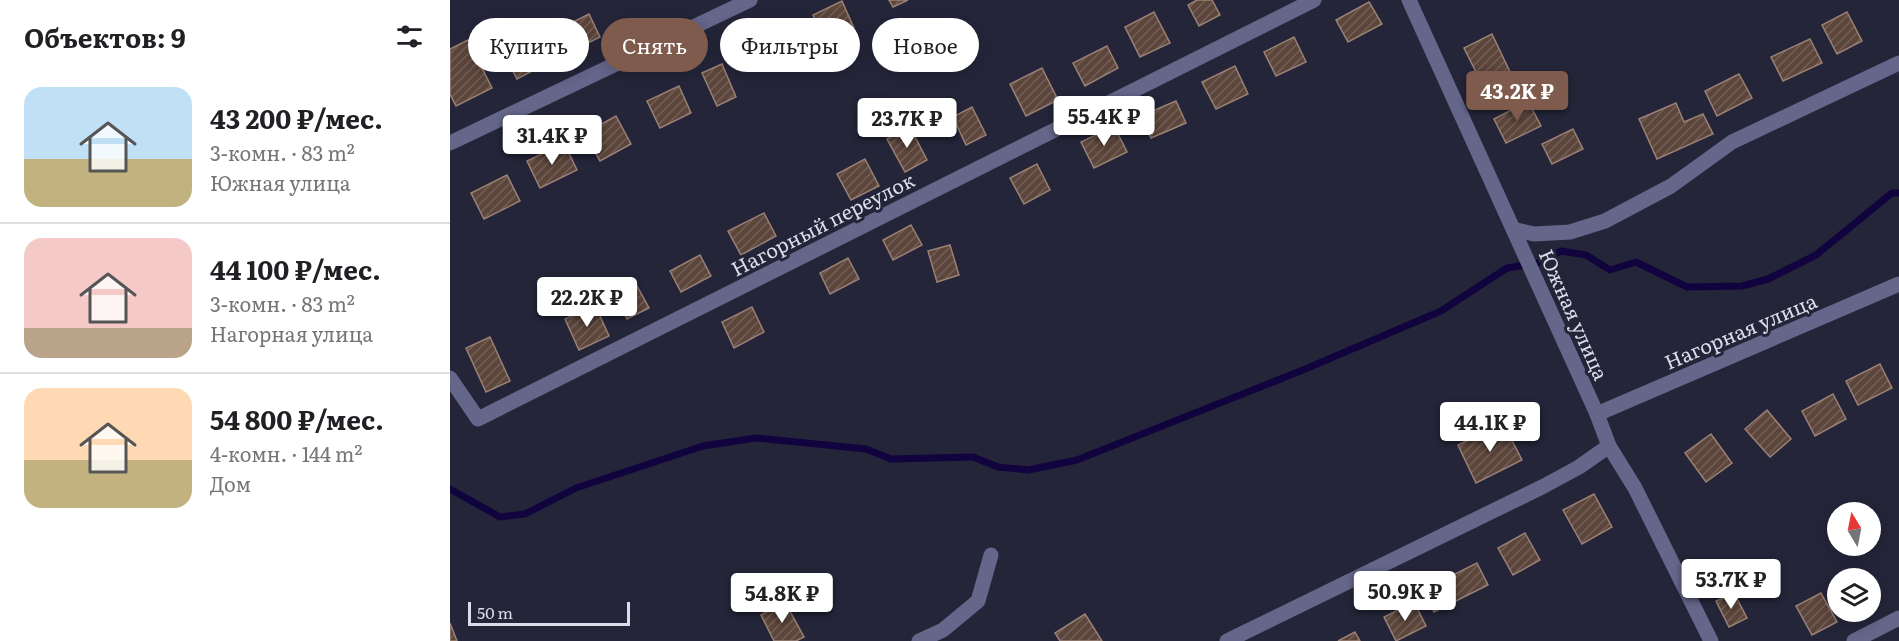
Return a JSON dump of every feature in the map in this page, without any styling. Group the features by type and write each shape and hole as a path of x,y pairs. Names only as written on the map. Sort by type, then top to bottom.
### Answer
{"street":[{"path":"450,143 750,0"},
{"name":"Нагорный переулок","path":"450,378 478,419 1314,0"},
{"name":"Южная улица","path":"1409,0 1597,414 1609,446 1635,488 1711,641"},
{"path":"1513,229 1534,234 1570,232 1605,221 1671,186 1732,142 1899,63"},
{"name":"Нагорная улица","path":"1597,414 1899,284"},
{"path":"1227,641 1544,486 1579,467 1609,446"},
{"path":"920,641 943,630 978,601 991,555"},
{"path":"1854,641 1899,618"}],"building":[{"path":"889,0 908,0 893,7"},
{"path":"1197,0 1212,0 1220,15 1199,26 1188,5"},
{"path":"842,1 850,18 814,18 813,15"},
{"path":"1369,2 1382,24 1348,42 1336,20"},
{"path":"1154,12 1170,43 1140,57 1125,27"},
{"path":"1847,12 1862,41 1837,54 1822,25"},
{"path":"589,14 600,37 589,42 589,18 581,18"},
{"path":"1492,34 1511,74 1484,88 1464,48"},
{"path":"1294,37 1306,62 1276,76 1264,52"},
{"path":"1810,39 1822,63 1783,81 1771,57"},
{"path":"468,40 468,72 484,72 492,88 456,106 450,94 450,49"},
{"path":"1107,46 1118,68 1085,86 1073,63"},
{"path":"720,65 720,72 725,72 736,97 717,106 702,73"},
{"path":"1235,66 1248,94 1216,109 1202,82"},
{"path":"1042,68 1058,100 1026,116 1010,84"},
{"path":"513,72 530,72 517,79"},
{"path":"1739,74 1752,98 1717,116 1705,91"},
{"path":"679,86 691,113 660,128 647,101"},
{"path":"1176,101 1186,123 1151,138 1141,116"},
{"path":"1528,101 1541,126 1506,143 1494,119"},
{"path":"1676,103 1684,122 1703,114 1713,134 1657,159 1639,119"},
{"path":"972,107 986,135 966,145 953,117"},
{"path":"616,116 631,144 600,161 585,133"},
{"path":"1114,126 1127,152 1094,168 1081,142"},
{"path":"910,127 927,160 905,172 887,139"},
{"path":"1573,129 1583,149 1552,164 1542,144"},
{"path":"564,143 577,170 540,188 527,161"},
{"path":"865,159 879,186 851,200 837,174"},
{"path":"1037,164 1050,190 1024,204 1010,178"},
{"path":"507,175 520,201 484,219 471,193"},
{"path":"764,213 776,236 741,255 728,231"},
{"path":"911,225 922,245 893,260 883,240"},
{"path":"950,245 959,275 937,282 928,251"},
{"path":"700,255 711,276 681,292 670,271"},
{"path":"848,258 859,279 830,294 820,273"},
{"path":"636,284 649,308 627,319 615,296"},
{"path":"595,305 609,336 579,350 565,319"},
{"path":"752,307 764,332 734,348 722,322"},
{"path":"490,337 510,381 486,392 466,348"},
{"path":"1880,364 1892,388 1858,405 1846,381"},
{"path":"1833,394 1846,419 1815,436 1802,411"},
{"path":"1767,410 1791,439 1770,457 1745,429"},
{"path":"1503,423 1522,460 1476,483 1458,445"},
{"path":"1711,434 1732,463 1706,482 1685,453"},
{"path":"1594,494 1612,527 1582,544 1563,510"},
{"path":"1525,533 1540,560 1513,575 1498,548"},
{"path":"1477,563 1488,585 1434,612 1423,590"},
{"path":"1734,593 1747,618 1729,627 1716,601"},
{"path":"1821,593 1827,604 1827,622 1837,622 1812,635 1796,606"},
{"path":"785,602 804,637 796,641 774,641 761,615"},
{"path":"1414,602 1426,626 1396,641 1384,617"},
{"path":"1085,614 1102,641 1060,641 1055,633"},
{"path":"450,623 457,641 450,641"},
{"path":"1355,632 1360,641 1338,641"}],"waterway":[{"path":"450,489 500,517 525,514 576,488 703,446 756,438 866,449 891,459 973,457 998,467 1028,470 1077,460 1303,370 1441,311 1507,268 1537,263 1561,251 1586,255 1610,270 1636,262 1687,287 1742,286 1768,279 1816,255 1892,193 1899,193"}]}
